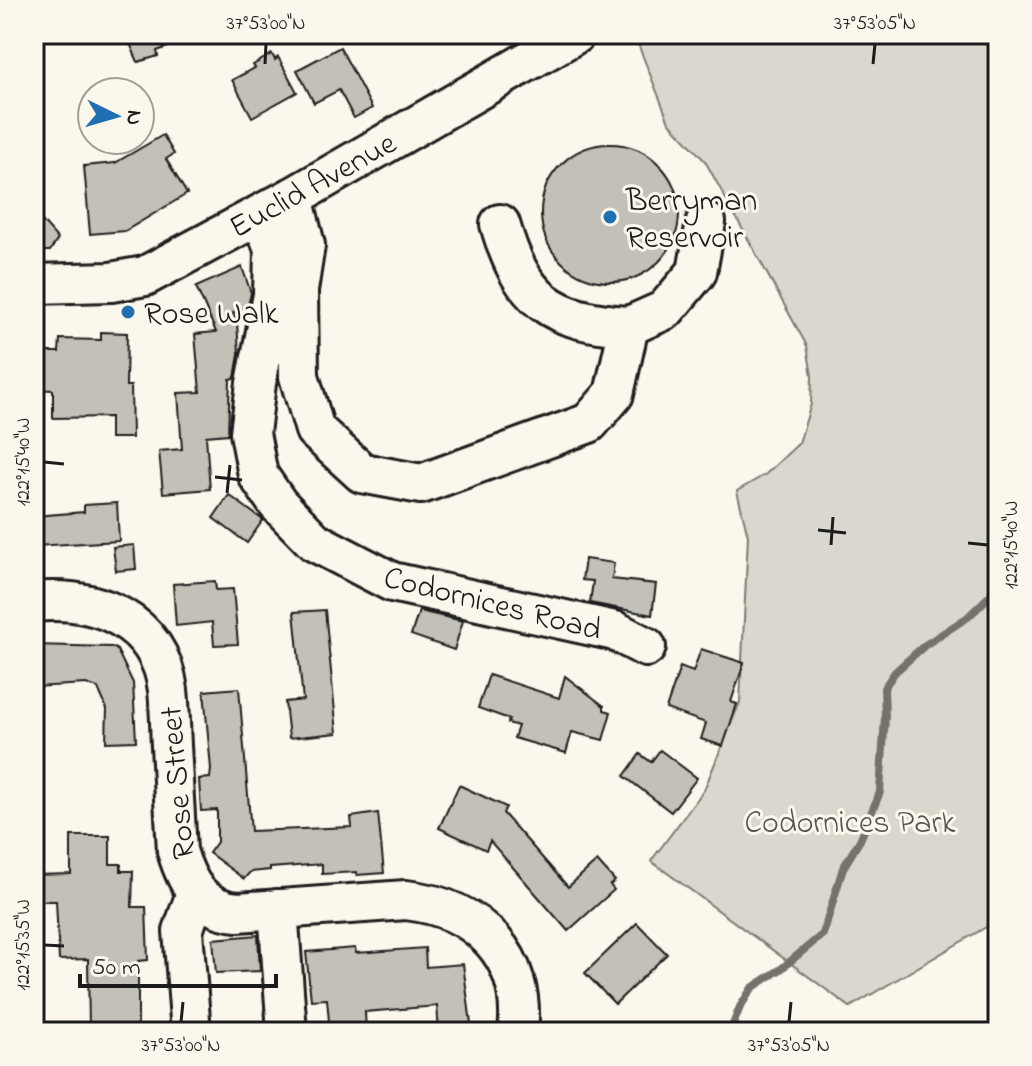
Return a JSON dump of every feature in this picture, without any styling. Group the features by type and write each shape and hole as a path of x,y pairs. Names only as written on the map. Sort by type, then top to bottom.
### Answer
{"street":[{"name":"Euclid Avenue","path":"34,284 139,278 277,206 575,34"},
{"path":"277,206 305,245 298,290 299,376 315,430 362,473 421,484 589,423 614,394 629,326"},
{"name":"Codornices Road","path":"277,206 273,295 250,433 258,475 278,504 315,542 392,582 615,631 646,647"},
{"path":"500,224 509,256 527,287 552,310 593,323 629,326 665,310 697,272 706,222"},
{"name":"Rose Street","path":"34,602 83,602 112,611 140,631 157,655 168,688 177,851 184,874 196,893 183,931 191,1032"},
{"path":"196,893 206,903 230,911 406,900 434,903 457,912 489,936 503,957 515,984 518,1032"},
{"path":"278,909 287,1032"}],"green space":[{"name":"Codornices Park","path":"634,34 998,34 998,920 850,1007 651,861 704,790 740,702 748,536 737,491 766,474 799,443 811,404 812,376 807,346 705,161 669,122"}],"building":[{"path":"126,34 195,34 196,37 157,51 158,56 138,62"},
{"path":"340,47 372,108 354,118 339,90 314,103 297,70"},
{"path":"272,54 275,60 278,57 297,92 252,117 232,80 255,68 253,65"},
{"path":"163,135 174,154 166,159 187,194 125,231 90,234 84,166 115,163 127,156 156,156 156,139"},
{"name":"Berryman Reservoir","path":"610,144 637,149 659,164 674,186 679,213 674,240 659,262 637,277 610,282 583,277 561,262 546,240 541,213 546,186 561,164 583,149"},
{"path":"34,212 58,239 50,251 34,251"},
{"path":"242,267 251,293 248,306 233,313 237,321 239,354 235,378 230,379 228,434 206,436 210,489 163,493 159,451 182,449 178,393 200,392 195,334 216,332 196,287"},
{"path":"101,332 127,333 126,386 131,386 132,438 110,438 110,417 53,418 53,390 34,389 34,352 59,352 60,339 101,340"},
{"path":"229,495 263,520 247,543 213,518"},
{"path":"117,503 119,541 34,546 34,516 84,512 84,505"},
{"path":"134,545 136,569 116,571 113,547"},
{"path":"585,559 614,563 612,579 656,584 652,615 590,603 593,581 582,580"},
{"path":"215,581 216,590 233,589 238,644 214,645 212,622 176,626 173,584"},
{"path":"325,610 337,733 289,738 285,702 303,700 294,612"},
{"path":"419,611 463,621 454,650 411,635"},
{"path":"34,645 112,647 117,650 133,683 136,741 106,742 107,709 98,688 86,684 34,687"},
{"path":"701,649 744,663 731,702 737,704 723,746 701,739 706,723 666,709 680,667 693,672"},
{"path":"489,675 559,698 565,676 604,706 604,710 611,712 603,740 572,732 566,753 514,738 518,726 508,723 509,719 478,708"},
{"path":"239,688 251,831 352,827 351,817 378,813 384,873 322,874 322,864 270,868 250,872 244,879 209,853 217,842 217,810 201,811 199,779 210,778 211,769 204,691"},
{"path":"660,750 697,778 671,812 624,776 640,754 651,762"},
{"path":"459,785 506,807 503,813 568,887 597,861 615,881 610,885 614,890 568,931 490,841 486,850 439,828"},
{"path":"71,836 110,836 110,864 121,864 121,871 133,871 132,907 146,907 148,960 138,961 138,1030 89,1032 88,959 59,960 56,901 34,901 34,875 71,874"},
{"path":"637,923 667,954 615,1004 585,973"},
{"path":"258,935 260,971 216,973 213,939"},
{"path":"355,948 356,953 425,948 426,967 463,964 472,1031 439,1032 437,1006 365,1012 366,1032 330,1032 327,999 311,1000 306,952"}],"waterway":[{"path":"730,1032 752,988 781,969 823,934 843,868 860,840 880,792 884,688 895,672 925,645 968,617 998,588"}],"place":[{"name":"Berryman Reservoir","path":"610,217"},
{"name":"Rose Walk","path":"128,312"}]}
